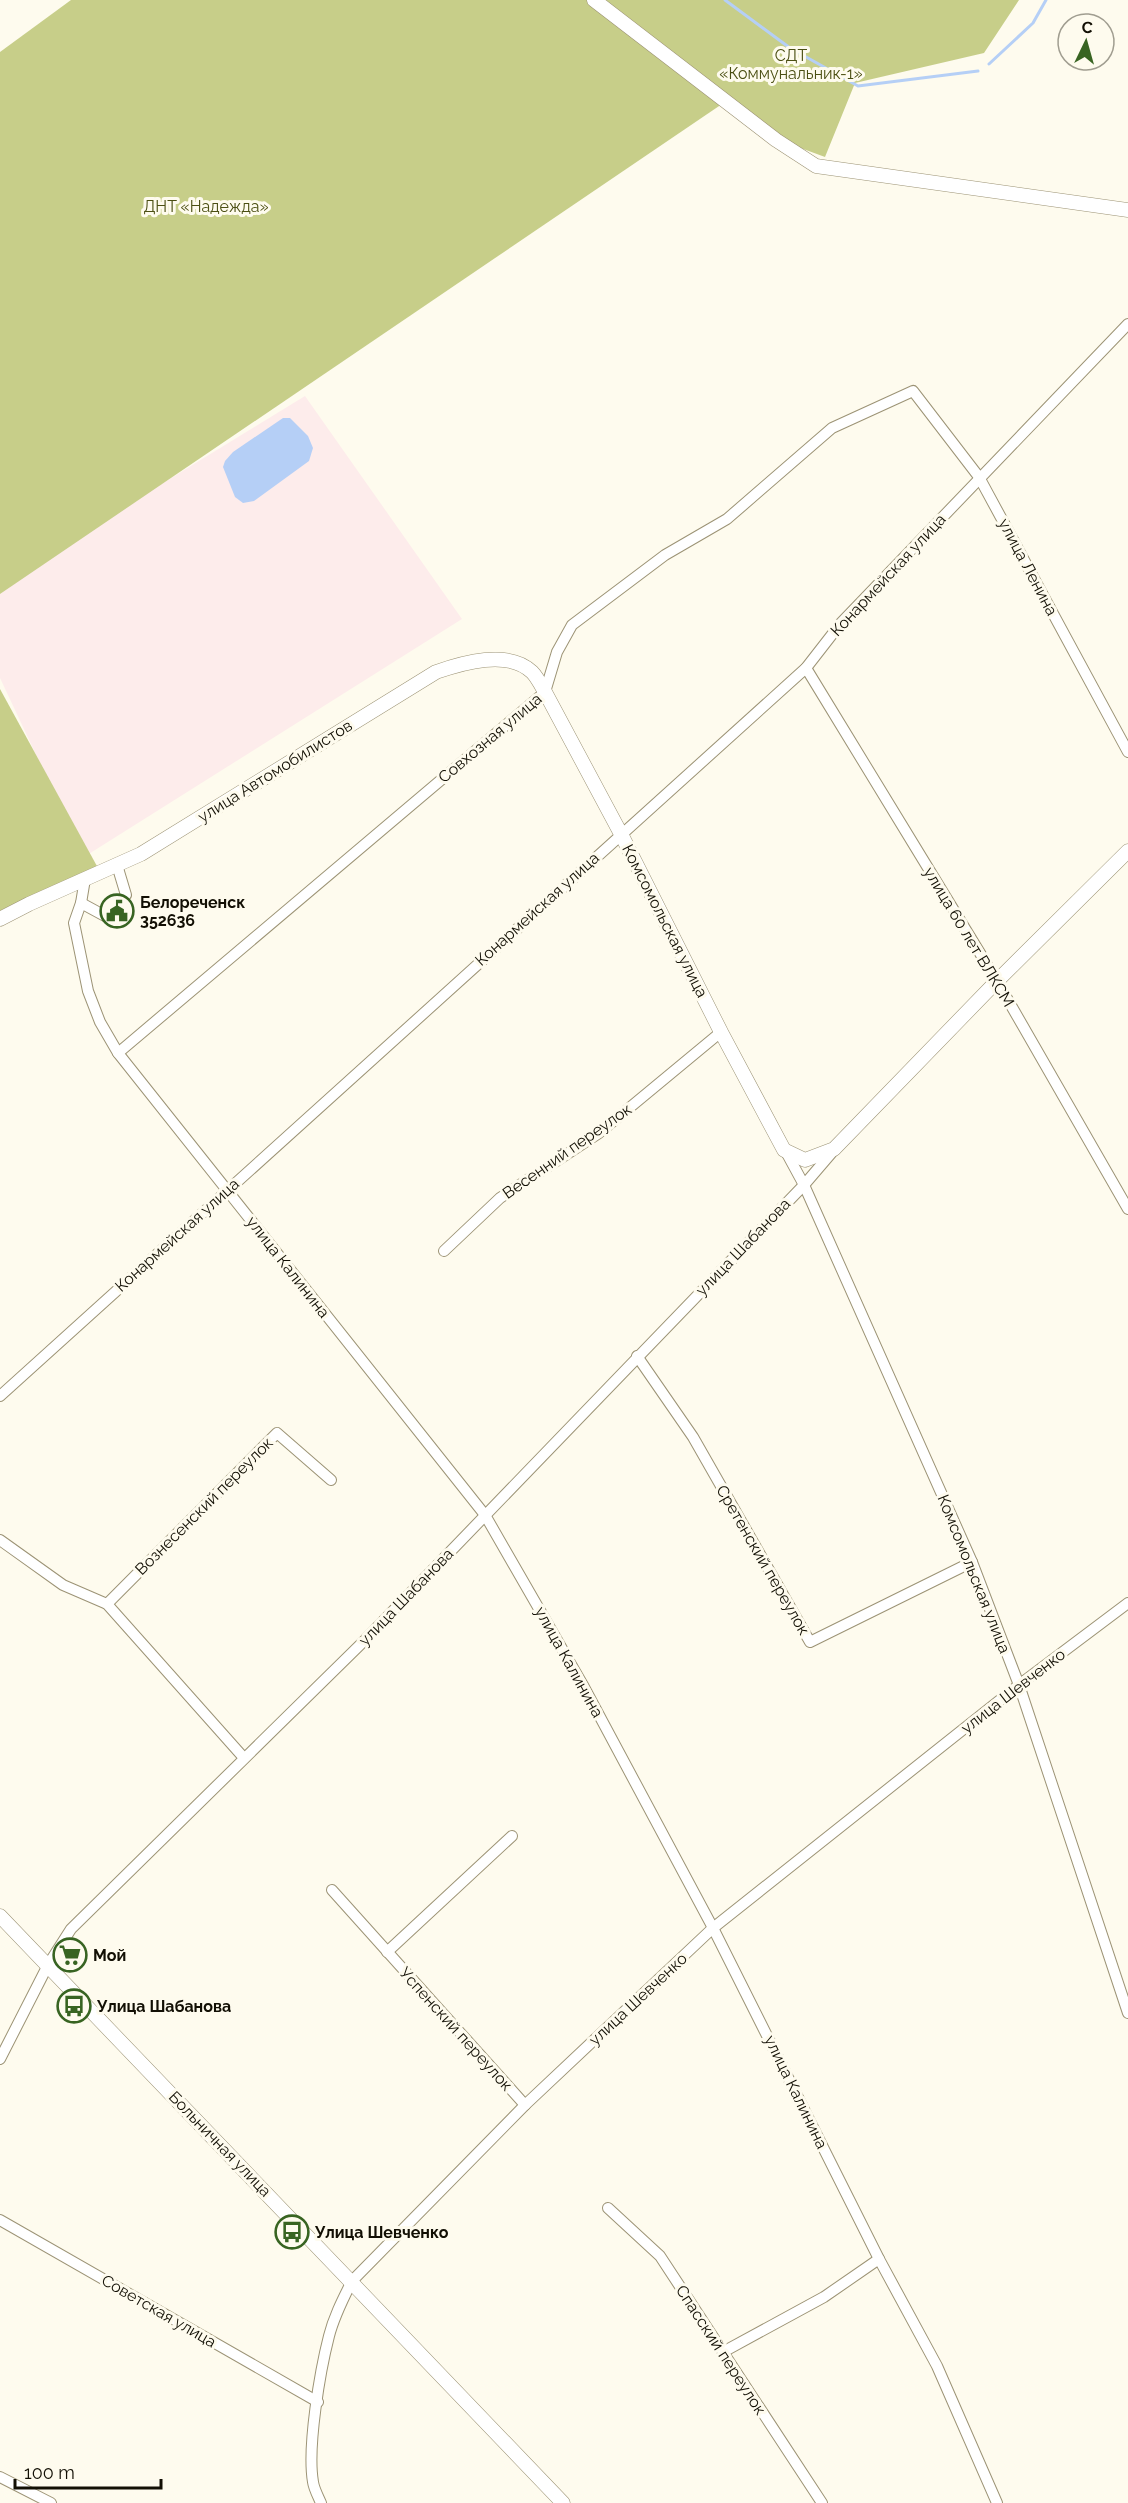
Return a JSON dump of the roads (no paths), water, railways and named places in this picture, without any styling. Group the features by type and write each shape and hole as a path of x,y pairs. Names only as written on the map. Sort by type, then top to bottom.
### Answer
{"street":[{"path":"594,0 776,140 816,166 1128,210"},
{"name":"Конармейская улица","path":"0,1396 806,668 841,623 1128,324"},
{"name":"улица Ленина","path":"913,391 980,477 1128,752"},
{"name":"Совхозная улица","path":"118,1053 545,692 557,652 572,625 665,555 727,519 832,428 913,391"},
{"name":"улица Автомобилистов","path":"0,920 28,904 141,854 436,672 471,660 496,659 531,671 545,692"},
{"name":"улица 60 лет ВЛКСМ","path":"806,668 997,981 1128,1209"},
{"name":"Комсомольская улица","path":"545,692 621,834 721,1032 804,1185 972,1562 1019,1684 1128,2013"},
{"name":"улица Шабанова","path":"0,2059 48,1965 71,1929 365,1640 804,1185 834,1149 997,981 1128,851"},
{"path":"81,903 105,916 126,895 117,865"},
{"name":"улица Калинина","path":"86,879 74,923 88,991 100,1022 118,1053 485,1515 584,1687 713,1928 879,2259 937,2366 997,2503"},
{"name":"Весенний переулок","path":"444,1251 500,1198 599,1132 721,1032"},
{"name":"улица Шабанова","path":"784,1150 805,1160 834,1149"},
{"name":"Сретенский переулок","path":"637,1356 693,1437 810,1642 972,1562"},
{"name":"Вознесенский переулок","path":"107,1604 277,1433 331,1480"},
{"path":"0,1540 63,1585 107,1604 244,1758"},
{"name":"улица Шевченко","path":"321,2503 312,2482 313,2442 318,2402 329,2336 339,2306 352,2281 525,2105 713,1928 1019,1684 1128,1604"},
{"name":"Успенский переулок","path":"387,1952 512,1836"},
{"name":"Успенский переулок","path":"332,1890 525,2105"},
{"name":"Больничная улица","path":"0,1916 563,2503"},
{"name":"Спасский переулок","path":"608,2208 660,2256 822,2503"},
{"name":"Советская улица","path":"0,2220 318,2402"},
{"path":"723,2352 824,2297 879,2259"},
{"path":"0,2477 51,2503"}],"water":[{"path":"283,418 290,418 308,436 313,448 309,461 254,501 243,503 235,497 223,467 225,461 233,452"}],"waterway":[{"path":"725,0 790,48 858,86 978,71"},
{"path":"989,64 1033,23 1046,0"}],"place":[{"name":"Белореченск 352636","path":"117,911"},
{"name":"Мой","path":"70,1955"},
{"name":"Улица Шабанова","path":"74,2006"},
{"name":"Улица Шевченко","path":"292,2232"}],"park label":[{"name":"СДТ «Коммунальник-1»","path":"791,64"},
{"name":"ДНТ «Надежда»","path":"206,206"}]}
